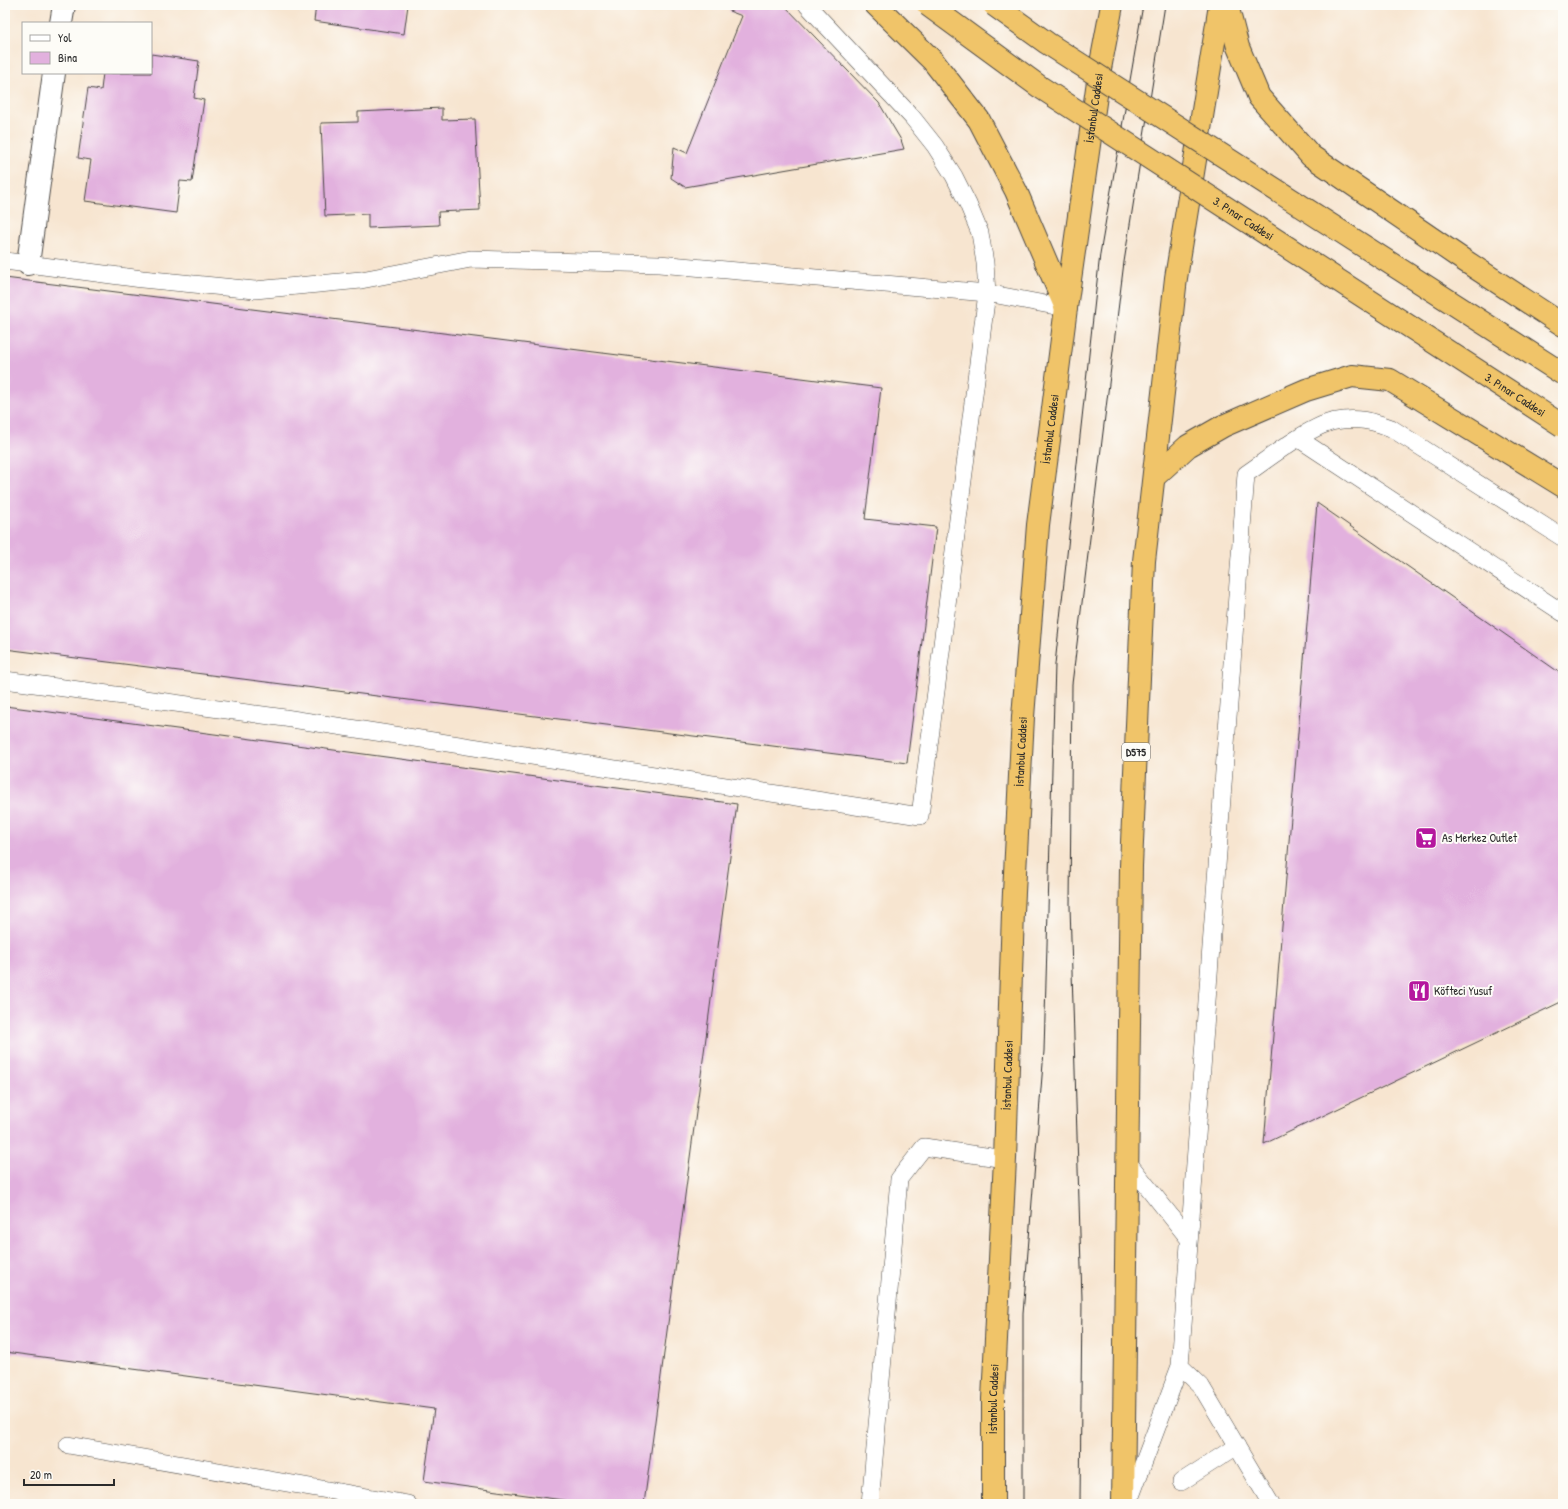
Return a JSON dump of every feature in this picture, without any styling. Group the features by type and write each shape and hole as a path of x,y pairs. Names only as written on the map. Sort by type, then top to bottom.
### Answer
{"main road":[{"path":"876,5 932,61 979,120 1016,191 1066,308"},
{"name":"3. Pınar Caddesi","path":"928,5 1040,87 1563,426"},
{"path":"994,5 1047,44 1563,374"},
{"name":"İstanbul Caddesi","path":"993,1504 993,1399 1006,1159 1013,912 1023,717 1038,525 1066,308 1099,74 1112,5"},
{"name":"D575","path":"1122,1504 1132,850 1144,561 1176,278 1220,5"},
{"path":"1227,5 1238,47 1259,97 1311,156 1459,257 1563,325"},
{"path":"1154,477 1188,446 1223,426 1306,390 1352,376 1390,380 1563,486"}],"street":[{"path":"61,22 64,5"},
{"path":"28,264 54,74"}],"lane":[{"path":"5,680 285,718 920,816 987,293 985,264 980,233 968,204 954,176 935,146 912,117 807,5"},
{"path":"5,261 142,279 255,290 361,280 471,259 659,264 987,293 1066,308"},
{"path":"1128,1504 1180,1366 1246,474 1316,428 1335,421 1361,419 1376,422 1391,428 1563,538"},
{"path":"1299,439 1563,613"},
{"path":"870,1504 899,1179 924,1147 1006,1159"},
{"path":"1127,1160 1189,1240"},
{"path":"1180,1366 1201,1386 1271,1504"},
{"path":"68,1446 408,1504"},
{"path":"1181,1482 1237,1446"}],"building":[{"path":"316,5 408,5 404,34 314,21"},
{"path":"734,5 784,5 879,103 901,140 904,149 685,187 671,178 674,147 687,153 742,16 729,11"},
{"path":"152,54 199,61 194,98 204,100 192,182 180,181 176,213 85,201 91,160 78,158 88,88 101,90 103,74 152,74"},
{"path":"442,108 442,120 475,119 480,210 438,212 439,225 368,228 368,214 325,216 321,123 358,122 358,112"},
{"path":"5,278 881,388 865,519 936,527 907,763 5,649"},
{"name":"As Merkez Outlet","path":"1317,503 1563,675 1563,1001 1264,1144"},
{"path":"5,706 737,804 644,1504 592,1504 424,1481 434,1409 5,1352"}],"tram line":[{"path":"1023,1504 1023,1314 1044,1051 1055,664 1100,254 1143,5"},
{"path":"1080,1504 1082,1299 1070,906 1072,684 1124,262 1165,5"}],"place":[{"name":"As Merkez Outlet","path":"1426,838"},
{"name":"Köfteci Yusuf","path":"1419,991"}]}
